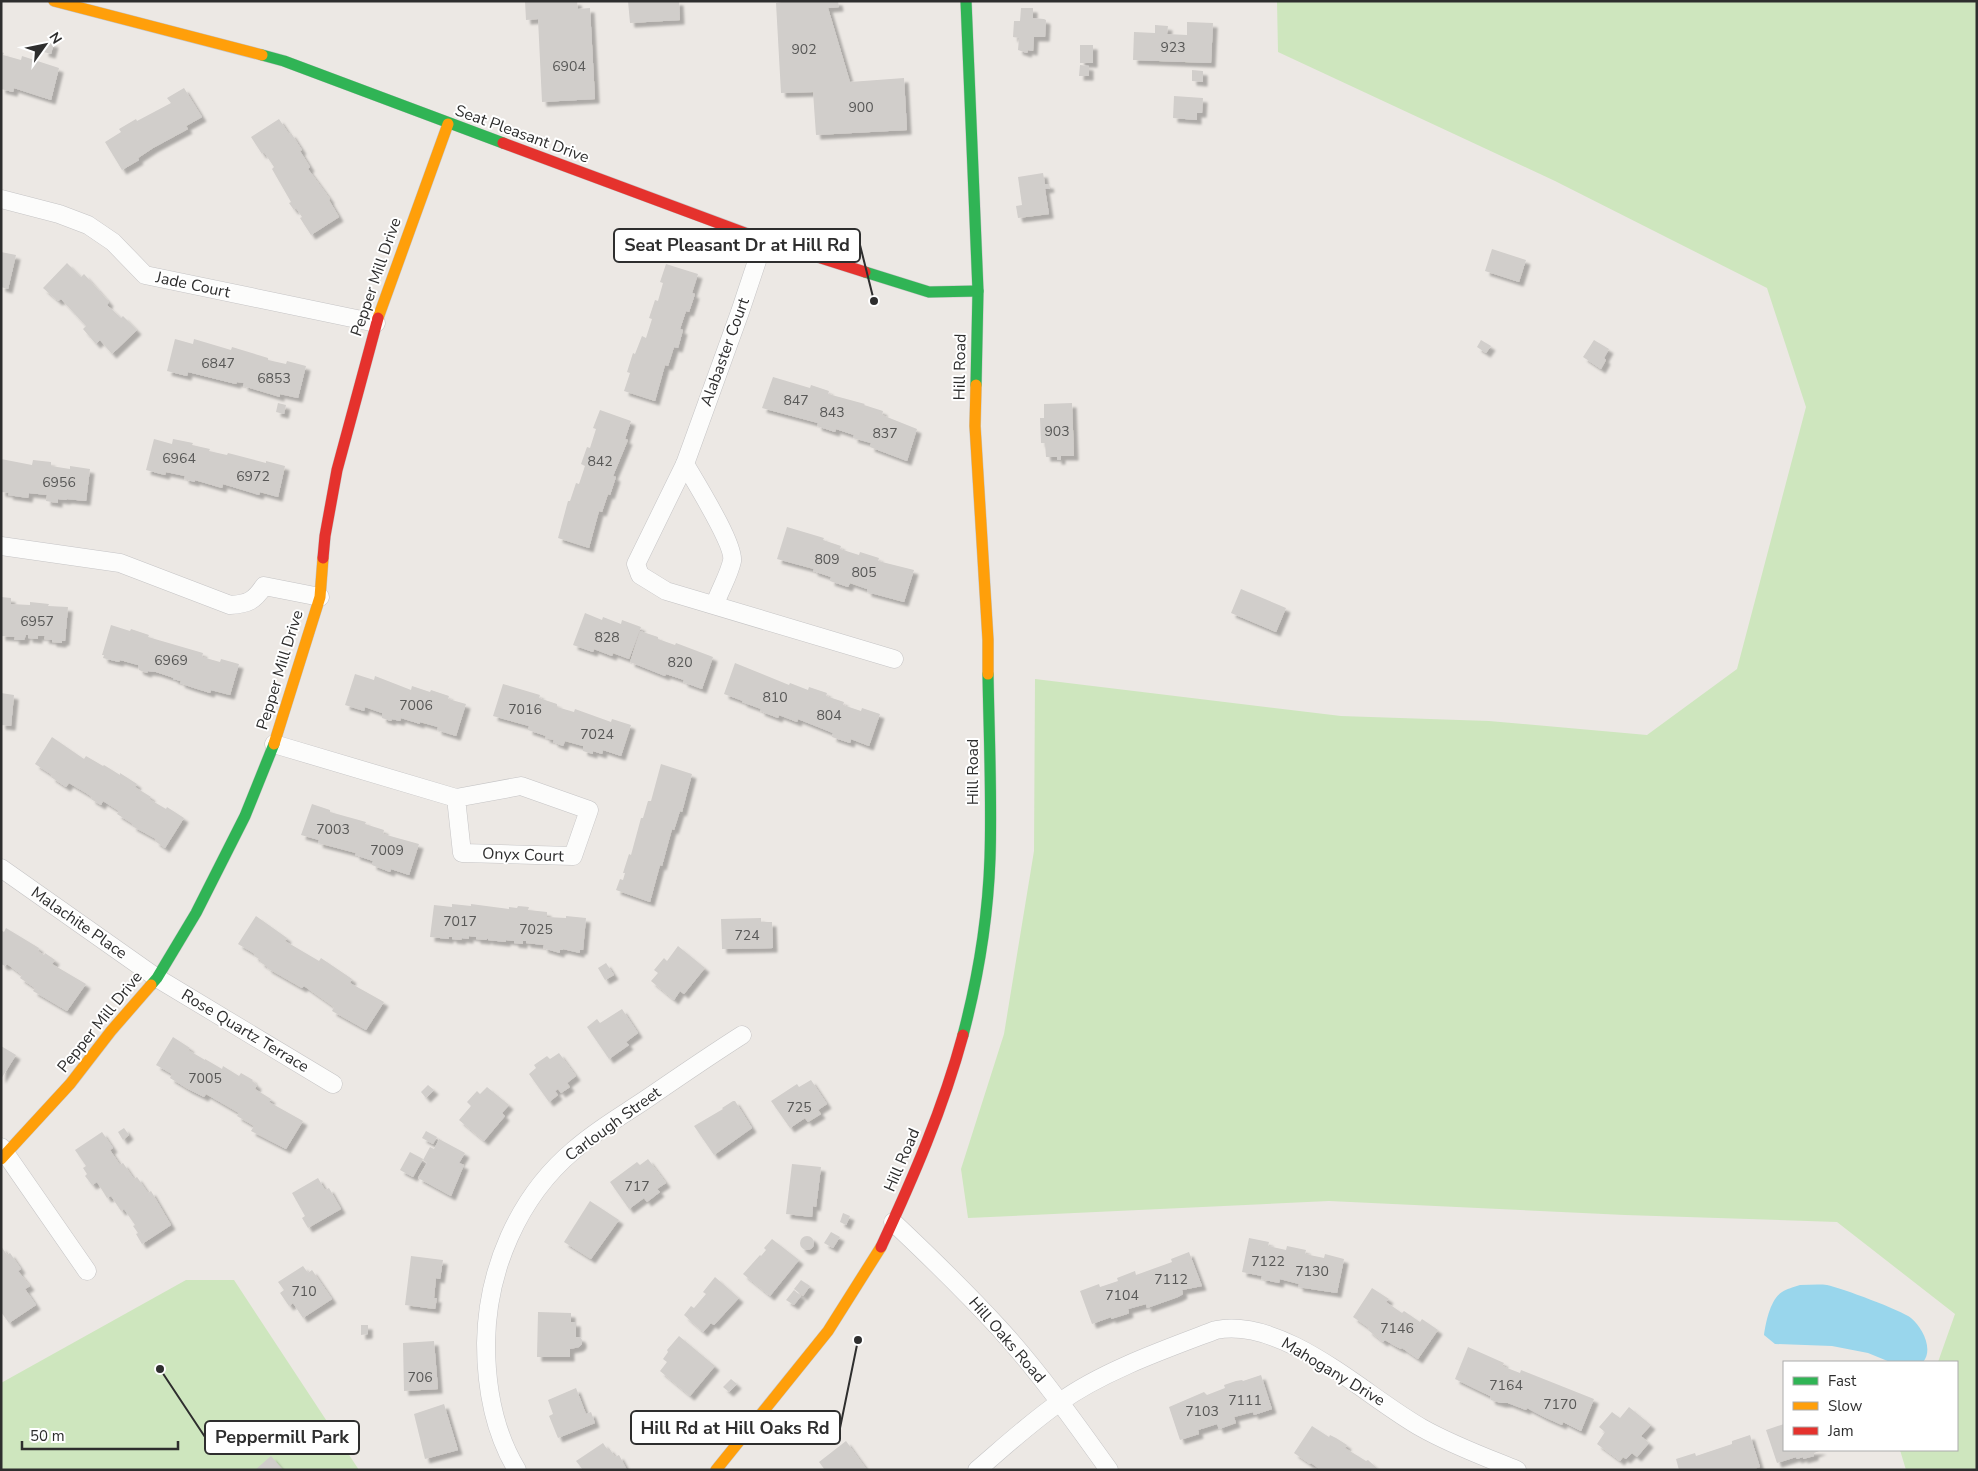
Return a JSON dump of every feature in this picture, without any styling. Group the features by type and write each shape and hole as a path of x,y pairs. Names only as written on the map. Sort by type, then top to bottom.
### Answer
{"street":[{"name":"Seat Pleasant Drive","path":"54,1 222,42 284,62 764,240 928,292 978,291"},
{"name":"Hill Road","path":"716,1470 828,1330 880,1250 917,1170 955,1065 968,1015 978,962 987,899 990,857 988,640 983,532 975,426 978,291 966,1"},
{"name":"Pepper Mill Drive","path":"3,1153 64,1091 111,1031 157,978 196,913 240,825 274,744 320,597 325,536 337,470 376,323 448,124"},
{"name":"Jade Court","path":"1,199 58,214 88,225 113,242 145,275 376,323"},
{"name":"Alabaster Court","path":"764,240 685,464 636,564 640,575 666,591 715,604 894,659"},
{"path":"685,464 731,550 732,560 715,604"},
{"path":"1,546 120,562 230,605 244,604 258,596 264,586 320,597"},
{"name":"Onyx Court","path":"274,744 456,798 521,786 589,810 573,856 462,853 456,798"},
{"name":"Malachite Place","path":"1,868 157,978"},
{"name":"Rose Quartz Terrace","path":"157,978 333,1084"},
{"name":"Carlough Street","path":"517,1470 504,1443 492,1408 486,1355 489,1298 499,1262 516,1222 548,1174 574,1149 612,1121 742,1035"},
{"path":"3,1153 87,1271"},
{"name":"Hill Oaks Road","path":"893,1222 948,1274 999,1328 1060,1402 1109,1470"},
{"name":"Mahogany Drive","path":"977,1470 1060,1402 1107,1376 1216,1330 1228,1328 1249,1329 1281,1339 1326,1365 1421,1427 1447,1441 1517,1470"}],"green space":[{"path":"1277,1 1977,1 1977,1470 1906,1470 1900,1451 1958,1451 1958,1361 1938,1361 1955,1314 1837,1222 1625,1215 1329,1201 968,1218 961,1169 1004,1034 1034,851 1035,679 1341,716 1489,721 1647,735 1737,669 1806,407 1767,288 1555,181 1278,52"},
{"path":"186,1280 234,1280 359,1470 1,1470 1,1383"}],"water":[{"path":"1800,1285 1834,1287 1905,1314 1923,1332 1927,1345 1926,1357 1924,1361 1888,1361 1868,1353 1832,1346 1775,1344 1764,1335 1767,1318 1774,1300 1788,1289"}],"building":[{"path":"525,1 577,1 578,9 590,8 595,99 542,102 538,19 526,20"},
{"path":"628,1 679,1 680,20 630,23"},
{"path":"787,1 838,1 839,7 828,8 850,82 904,78 907,130 816,135 813,92 781,93 776,3"},
{"path":"1021,8 1033,8 1033,18 1046,20 1045,37 1034,37 1033,51 1028,50 1027,53 1018,50 1019,38 1013,37 1014,21 1020,21"},
{"path":"1187,22 1213,23 1211,63 1133,60 1134,32 1155,33 1155,25 1168,26 1167,34 1187,35"},
{"path":"46,42 54,43 51,54 44,52"},
{"path":"1080,45 1093,45 1093,63 1080,63"},
{"path":"1,52 4,53 3,55 21,60 22,56 59,68 51,100 14,88 13,92 1,89"},
{"path":"1080,65 1089,66 1089,76 1079,76"},
{"path":"1192,70 1203,71 1203,82 1192,81"},
{"path":"184,88 202,117 186,126 188,129 153,148 138,158 139,160 122,170 105,142 121,132 119,129 171,103 167,98"},
{"path":"1174,96 1203,98 1202,113 1197,113 1197,120 1173,118"},
{"path":"279,119 302,150 300,151 310,167 308,169 330,199 339,217 311,235 296,208 294,210 289,203 291,202 272,169 274,167 264,152 262,154 251,137"},
{"path":"1043,173 1045,184 1049,184 1050,188 1045,189 1049,214 1018,218 1016,206 1022,205 1018,177"},
{"path":"1492,249 1526,260 1519,282 1485,271"},
{"path":"1,252 16,255 8,289 1,287"},
{"path":"67,263 81,277 84,274 109,302 107,305 121,318 123,316 137,330 112,354 100,340 96,344 83,329 86,326 61,299 58,301 43,288"},
{"path":"666,264 698,274 692,293 695,294 689,312 686,311 680,329 683,330 678,348 674,347 668,366 665,365 655,401 624,391 630,373 627,372 633,353 635,354 642,336 646,338 652,319 649,318 655,300 658,301 663,283 660,282"},
{"path":"175,339 193,344 194,339 231,350 232,347 268,358 268,360 286,364 287,361 306,366 298,398 280,394 280,397 243,386 244,383 237,382 236,384 188,372 187,376 167,371"},
{"path":"1481,340 1491,346 1486,353 1477,347"},
{"path":"1594,340 1609,349 1601,369 1583,357"},
{"path":"773,377 810,388 811,385 829,391 828,394 865,404 883,411 882,415 917,429 907,461 870,447 871,443 853,438 854,435 836,429 835,432 817,426 818,423 762,408"},
{"path":"278,403 286,405 284,414 276,412"},
{"path":"1072,403 1074,456 1061,456 1061,460 1057,460 1057,457 1046,457 1045,443 1041,443 1040,418 1044,418 1044,404"},
{"path":"600,410 631,421 625,439 628,440 613,476 616,477 602,512 599,511 589,548 558,538 568,501 570,501 576,483 579,484 585,466 581,464 587,447 590,448 596,429 593,428"},
{"path":"154,439 172,444 173,439 193,443 192,445 210,449 209,451 227,455 228,453 285,466 278,497 260,492 259,495 223,484 222,488 195,480 195,482 184,479 185,476 166,472 165,475 146,470"},
{"path":"1,459 32,465 33,460 51,462 51,466 70,469 70,466 90,469 86,501 58,499 58,503 46,501 47,495 29,493 28,498 1,492"},
{"path":"787,527 824,538 823,540 841,546 840,549 859,555 860,552 879,558 878,561 914,570 904,602 867,592 867,589 850,583 848,587 830,581 831,577 813,571 814,569 777,559"},
{"path":"1241,589 1286,608 1276,632 1231,613"},
{"path":"1,597 11,598 11,604 30,605 30,602 49,604 48,606 68,607 65,641 62,641 62,643 52,642 52,640 44,639 45,636 38,636 38,639 28,638 28,635 26,635 24,640 14,640 15,637 1,636"},
{"path":"585,613 602,620 603,617 621,624 622,620 641,627 629,659 613,653 612,656 594,649 593,652 573,645"},
{"path":"111,625 130,631 131,629 149,635 148,637 203,653 202,657 220,662 221,659 239,664 230,695 211,690 210,693 180,683 181,681 156,672 148,671 147,673 139,670 138,665 103,658 104,655 102,655"},
{"path":"640,631 713,657 702,689 683,682 684,680 666,674 665,676 630,662"},
{"path":"735,663 789,685 790,683 808,690 809,687 827,693 826,696 844,702 843,705 861,711 862,708 880,714 869,746 851,739 850,743 832,737 833,733 798,719 797,722 779,715 778,718 724,694"},
{"path":"355,674 374,680 375,676 411,690 412,686 430,692 431,690 449,696 448,699 466,704 456,736 437,730 438,727 401,718 400,721 392,719 391,721 382,718 382,713 365,707 364,711 345,705"},
{"path":"503,684 540,695 539,698 557,704 557,707 574,712 575,709 611,722 612,719 631,725 621,756 603,750 602,754 593,751 593,754 583,751 583,746 565,741 563,746 553,742 554,740 545,738 546,736 528,730 529,726 493,716"},
{"path":"1,693 14,695 11,726 1,725"},
{"path":"52,737 84,759 86,756 120,775 120,773 137,784 135,787 151,797 149,799 166,809 167,807 184,818 165,848 155,841 156,839 132,826 133,824 117,814 119,811 103,801 101,805 69,783 66,787 35,764"},
{"path":"661,764 692,774 682,812 680,811 674,830 672,829 650,902 616,890 620,879 623,880 625,873 623,873 629,854 631,855 641,818 643,818 648,801 651,801"},
{"path":"312,804 330,810 330,812 366,822 365,824 384,830 383,834 419,844 409,875 391,869 390,872 372,865 373,861 355,855 356,853 318,843 319,840 301,835"},
{"path":"452,904 471,906 471,904 509,909 509,907 517,908 518,906 529,907 528,910 547,912 547,917 586,918 583,950 580,950 580,953 563,949 560,950 560,953 543,948 544,945 526,943 526,941 523,941 523,944 506,940 506,942 488,940 488,938 486,940 476,939 476,937 469,936 469,939 462,938 461,940 452,939 452,937 449,937 449,939 430,937 434,905 452,907"},
{"path":"256,916 287,938 285,941 319,961 321,958 352,979 350,983 384,1002 366,1030 332,1011 334,1007 304,986 302,988 267,968 260,962 261,960 254,956 255,954 238,944"},
{"path":"761,918 761,922 772,922 773,948 722,949 721,919"},
{"path":"6,928 39,948 38,951 44,955 45,953 55,960 52,964 86,984 67,1011 33,991 35,988 20,978 22,975 7,964 5,966 1,964 1,930 4,932"},
{"path":"678,946 705,968 684,994 680,991 674,1000 651,981 658,973 654,970 664,958 667,961"},
{"path":"606,963 614,975 605,980 598,968"},
{"path":"622,1009 638,1033 626,1042 629,1045 609,1059 587,1027 597,1019 600,1023"},
{"path":"173,1037 190,1048 188,1050 205,1060 222,1069 223,1066 239,1076 241,1073 253,1080 257,1085 255,1089 271,1099 269,1102 303,1121 286,1149 251,1131 254,1126 237,1116 239,1113 206,1094 204,1097 188,1089 170,1078 172,1074 156,1065"},
{"path":"1,1046 16,1055 1,1079"},
{"path":"559,1053 576,1076 567,1083 570,1087 561,1093 558,1089 555,1091 558,1095 549,1102 529,1074 536,1068 534,1065 547,1056 550,1059"},
{"path":"811,1080 827,1104 818,1110 821,1114 808,1122 805,1118 790,1128 771,1101 797,1084 799,1087"},
{"path":"428,1085 434,1090 426,1098 421,1092"},
{"path":"487,1087 509,1105 502,1113 505,1116 484,1141 459,1120 471,1106 467,1102 477,1091 480,1094"},
{"path":"735,1101 752,1128 714,1155 694,1126"},
{"path":"124,1128 129,1135 123,1140 118,1132"},
{"path":"426,1131 437,1137 433,1144 422,1138"},
{"path":"102,1132 113,1148 110,1150 120,1165 123,1163 134,1179 137,1177 148,1193 151,1191 171,1225 142,1244 133,1226 135,1225 124,1209 121,1211 111,1196 107,1198 97,1182 92,1185 85,1176 87,1174 83,1168 86,1166 75,1150"},
{"path":"439,1139 465,1153 459,1163 464,1165 451,1196 418,1178 427,1163 423,1160 430,1147 434,1149"},
{"path":"410,1152 423,1159 413,1177 400,1170"},
{"path":"648,1159 666,1183 657,1189 660,1192 647,1202 644,1198 629,1209 610,1182 637,1162 640,1165"},
{"path":"792,1164 821,1167 816,1207 813,1206 812,1217 786,1214"},
{"path":"318,1178 325,1190 329,1188 341,1209 308,1228 302,1218 305,1216 292,1193"},
{"path":"590,1201 619,1220 591,1259 564,1242"},
{"path":"843,1213 850,1216 846,1225 840,1222"},
{"path":"831,1232 840,1237 833,1248 824,1243"},
{"path":"807,1236 812,1238 814,1243 812,1248 807,1250 802,1248 800,1243 802,1238"},
{"path":"1249,1238 1269,1242 1268,1246 1286,1250 1287,1246 1306,1250 1305,1254 1324,1258 1325,1254 1344,1259 1337,1293 1298,1287 1299,1284 1280,1279 1279,1283 1261,1279 1262,1276 1242,1272"},
{"path":"772,1239 799,1260 770,1296 743,1274 766,1250 764,1248"},
{"path":"1,1246 7,1255 10,1253 21,1269 18,1271 30,1286 25,1289 36,1305 9,1323 1,1312"},
{"path":"1189,1252 1202,1286 1182,1290 1183,1294 1178,1297 1147,1308 1146,1304 1128,1309 1129,1313 1127,1314 1111,1319 1111,1317 1092,1324 1080,1291 1099,1284 1100,1287 1118,1281 1117,1278 1135,1271 1136,1275 1172,1262 1171,1259"},
{"path":"411,1256 443,1260 440,1279 436,1278 434,1298 437,1298 435,1309 405,1305"},
{"path":"303,1266 308,1273 312,1270 332,1299 303,1318 293,1303 289,1306 280,1293 284,1290 278,1282"},
{"path":"715,1277 739,1298 714,1325 711,1323 703,1332 684,1315 691,1306 694,1308 706,1294 703,1292"},
{"path":"801,1280 810,1286 803,1296 794,1289"},
{"path":"1372,1288 1389,1299 1386,1302 1402,1313 1404,1311 1420,1322 1422,1319 1438,1330 1418,1359 1402,1348 1385,1340 1383,1342 1368,1330 1369,1328 1353,1317"},
{"path":"794,1290 801,1296 794,1305 786,1300"},
{"path":"538,1312 571,1313 571,1322 576,1322 576,1337 580,1337 582,1344 579,1347 570,1349 570,1357 537,1357"},
{"path":"361,1325 368,1325 368,1334 361,1335"},
{"path":"679,1336 715,1366 690,1396 660,1371 667,1362 663,1359 668,1352 667,1350"},
{"path":"434,1341 438,1389 404,1391 403,1343"},
{"path":"1468,1347 1504,1363 1502,1366 1520,1373 1521,1370 1594,1399 1581,1431 1563,1422 1562,1425 1527,1408 1526,1410 1508,1403 1491,1400 1490,1396 1455,1379"},
{"path":"1261,1375 1272,1409 1254,1415 1253,1412 1234,1417 1236,1423 1219,1429 1217,1424 1198,1430 1199,1434 1180,1440 1169,1407 1204,1392 1207,1395 1225,1388 1224,1385"},
{"path":"731,1379 737,1384 729,1392 723,1387"},
{"path":"576,1388 586,1414 591,1412 595,1423 558,1438 549,1416 553,1414 548,1400"},
{"path":"444,1404 458,1450 425,1459 414,1414"},
{"path":"1629,1407 1651,1425 1641,1436 1649,1443 1637,1457 1632,1453 1626,1459 1623,1457 1620,1461 1597,1444 1605,1432 1599,1427 1612,1412 1620,1418"},
{"path":"1783,1424 1783,1451 1819,1451 1814,1453 1814,1456 1803,1459 1803,1457 1797,1459 1796,1457 1777,1463 1766,1430"},
{"path":"1312,1426 1329,1437 1330,1435 1347,1445 1345,1448 1366,1461 1368,1460 1379,1470 1321,1470 1310,1464 1294,1453"},
{"path":"1750,1435 1760,1467 1751,1470 1679,1470 1676,1459 1695,1453 1696,1456 1732,1444 1732,1441"},
{"path":"846,1441 867,1470 825,1470 819,1462"},
{"path":"603,1443 615,1457 619,1455 627,1470 583,1470 576,1461"},
{"path":"271,1456 283,1470 255,1470"}],"traffic: fast":[{"path":"966,1 978,291 976,385"},
{"path":"262,55 284,61 503,143"},
{"path":"865,272 929,292 978,291"},
{"path":"963,1035 981,947 989,880 991,812 988,674"},
{"path":"151,985 196,913 245,816 274,744"}],"traffic: slow":[{"path":"54,1 262,55"},
{"path":"378,318 448,124"},
{"path":"976,385 975,426 988,640 988,674"},
{"path":"274,744 320,597 323,558"},
{"path":"1,1159 70,1084 111,1031 151,985"},
{"path":"716,1470 828,1331 881,1247"}],"traffic: jam":[{"path":"503,143 764,240 865,272"},
{"path":"323,558 337,470 378,318"},
{"path":"881,1247 926,1143 946,1090 963,1035"}],"place":[{"name":"Seat Pleasant Dr at Hill Rd","path":"874,301"},
{"name":"Hill Rd at Hill Oaks Rd","path":"858,1340"},
{"name":"Peppermill Park","path":"160,1369"}]}
